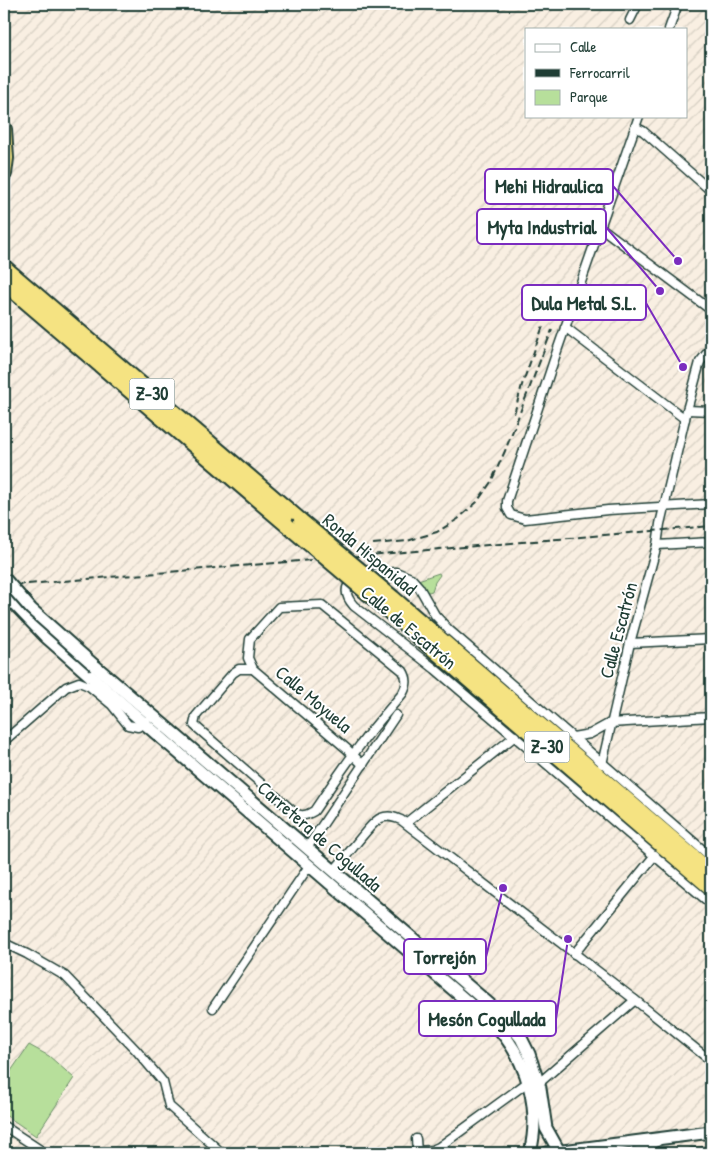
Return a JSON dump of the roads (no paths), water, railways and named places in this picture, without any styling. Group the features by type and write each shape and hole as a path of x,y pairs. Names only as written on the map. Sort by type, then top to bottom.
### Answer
{"highway":[{"path":"4,129 6,158 4,174"},
{"name":"Ronda Hispanidad","path":"4,267 301,521 388,602 632,820 709,897"},
{"name":"Ronda Hispanidad","path":"4,283 287,525 388,602 629,801 711,872"}],"street":[{"path":"630,20 638,4"},
{"path":"669,28 678,4"},
{"path":"638,118 565,327 507,500 507,508 511,515 525,519 608,510 711,504"},
{"path":"635,127 643,131 711,191"},
{"path":"600,227 711,310"},
{"path":"565,327 685,419"},
{"name":"Calle Escatrón","path":"602,764 630,643 657,545 687,410 700,362 711,348"},
{"path":"687,410 711,411"},
{"path":"657,545 711,542"},
{"name":"Calle de Escatrón","path":"709,897 656,855 435,669 354,606 348,600 346,594 348,585 359,576 390,572 411,578 419,587 435,615 449,630 711,858"},
{"name":"Carretera de Cogullada","path":"4,578 31,609 144,723 499,1029 520,1058 533,1082 534,1123 530,1153"},
{"name":"Carretera de Cogullada","path":"4,593 45,636 149,712 503,1016 521,1038 529,1054 533,1082 546,1128 559,1152"},
{"name":"Calle Moyuela","path":"253,669 239,669 233,673 196,716 194,725 295,813 302,816 314,811 353,755 403,693 407,681 403,671 326,607 319,604 283,606 274,610 250,639 248,658 253,669 353,755 363,765"},
{"path":"630,643 711,639"},
{"path":"4,741 73,683 80,682 89,686 112,705 122,719 131,726 138,726 144,723 149,712"},
{"path":"307,848 396,715"},
{"path":"572,737 590,734 610,723 711,717"},
{"path":"406,823 515,736"},
{"name":"Calle de Escatrón","path":"629,801 649,813 686,844 711,858"},
{"path":"333,871 342,863 378,819 391,816 406,823 711,1061"},
{"path":"574,954 656,855"},
{"path":"212,1008 309,866"},
{"path":"4,943 28,954 65,976 136,1050 163,1082 169,1106 222,1153"},
{"path":"416,1139 417,1152 432,1150 438,1147 533,1082 635,1000"},
{"path":"4,1126 45,1153"},
{"path":"547,1153 711,1132"},
{"path":"631,1153 650,1147 662,1138"},
{"path":"211,1144 214,1153"},
{"path":"692,1153 711,1150"}],"railway":[{"path":"514,414 543,326"},
{"path":"373,544 407,541 437,532 458,519 477,502 491,482 505,451 552,330"},
{"path":"4,586 711,526"}],"place":[{"name":"Mehi Hidraulica","path":"678,261"},
{"name":"Myta Industrial","path":"660,291"},
{"name":"Dula Metal S.L.","path":"683,367"},
{"name":"Torrejón","path":"503,888"},
{"name":"Mesón Cogullada","path":"568,939"}]}
